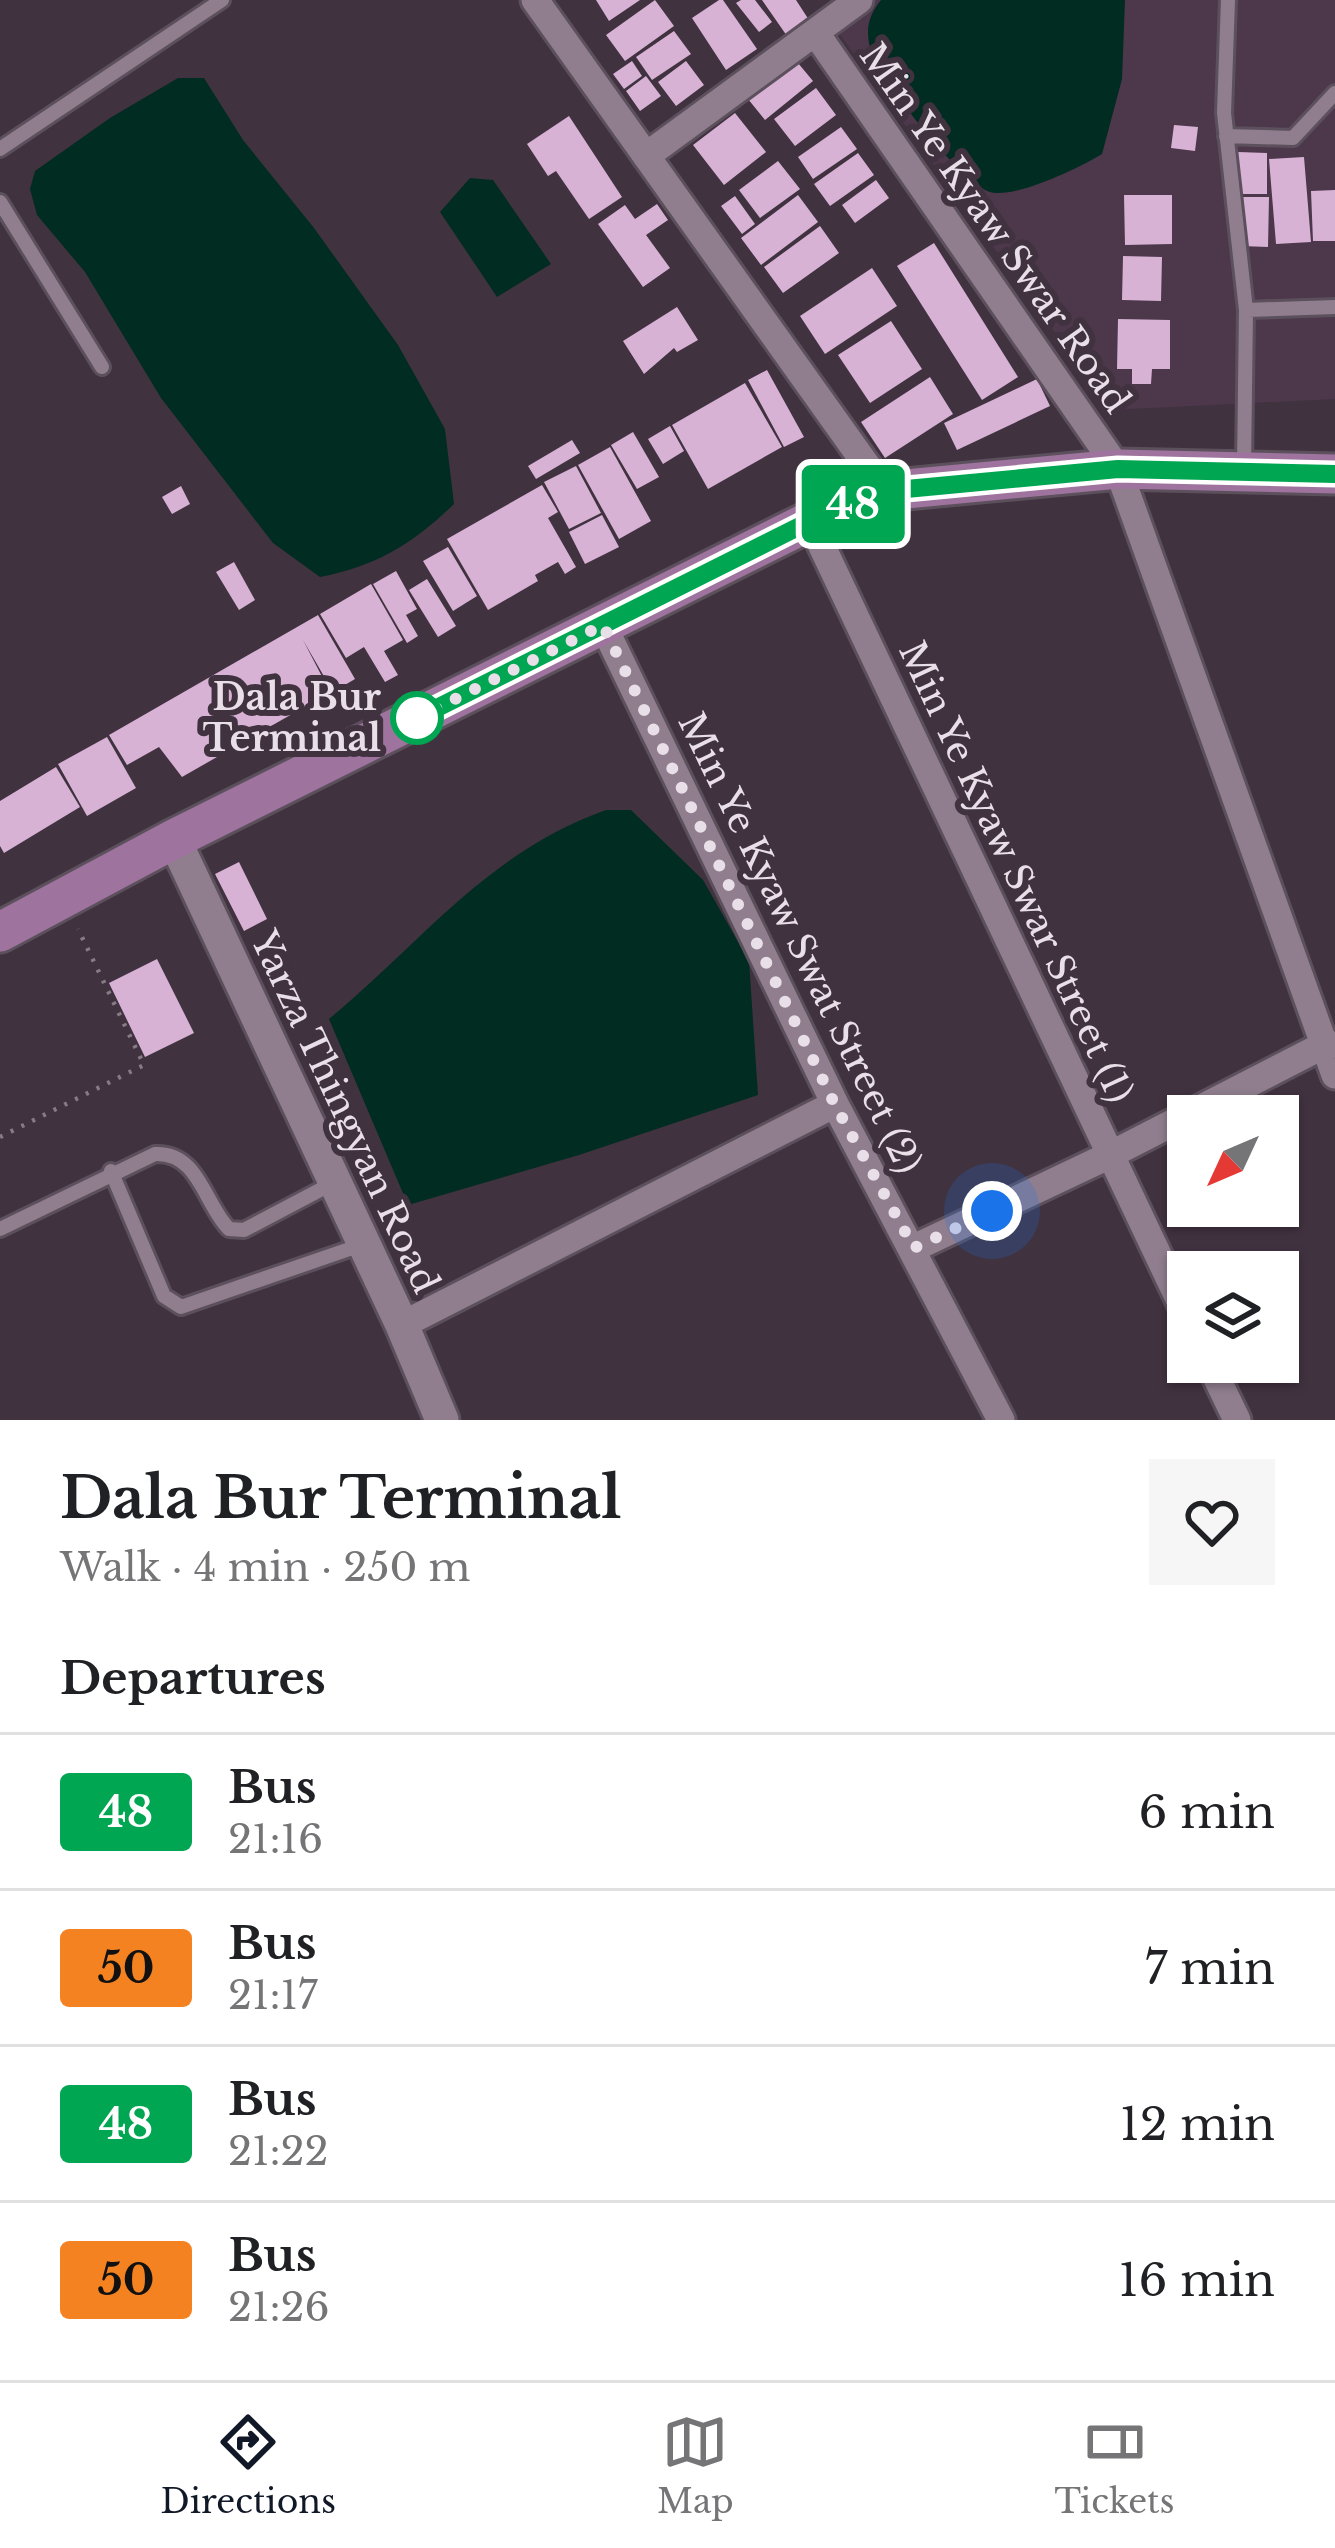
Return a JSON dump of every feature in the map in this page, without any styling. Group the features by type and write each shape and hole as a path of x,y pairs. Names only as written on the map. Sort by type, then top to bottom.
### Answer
{"main road":[{"path":"0,932 173,839 810,521 885,491 1118,469 1335,474"}],"street":[{"path":"646,156 859,0"},
{"path":"546,4 646,156 885,491"},
{"name":"Min Ye Kyaw Swar Road","path":"815,32 1118,469 1335,1075"},
{"name":"Min Ye Kyaw Swar Street (1)","path":"810,521 1167,1274"},
{"name":"Min Ye Kyaw Swat Street (2)","path":"603,625 835,1105 1001,1420"},
{"name":"Yarza Thingyan Road","path":"173,839 402,1324 442,1420"},
{"path":"914,1248 1328,1046"},
{"path":"402,1324 835,1105"},
{"path":"1219,1383 1237,1420"}],"lane":[{"path":"0,149 222,0"},
{"path":"1228,0 1226,136 1246,310 1244,472"},
{"path":"1226,136 1293,138 1335,93"},
{"path":"0,202 102,367"},
{"path":"1246,310 1335,307"},
{"path":"0,1229 111,1171 155,1154 174,1155 193,1172 223,1224 238,1231 335,1182"},
{"path":"111,1171 164,1296 181,1307 364,1244"}],"path":[{"path":"0,1137 144,1065 63,898"}],"shaded area":[{"path":"873,0 1335,0 1335,399 1111,410 835,28"},
{"path":"881,0 1125,0 1122,79 1102,154 1015,191 990,192 976,184 920,125 874,58 869,25"},
{"path":"178,78 204,78 243,140 398,345 445,429 454,504 408,542 359,567 320,577 273,543 161,398 85,272 37,215 30,189 35,171"},
{"path":"470,178 493,180 551,264 497,297 440,212"},
{"path":"606,810 631,810 703,880 749,961 758,1095 408,1205 329,1019 490,875 563,828"}],"building":[{"path":"596,0 640,0 609,21"},
{"path":"655,0 674,26 625,61 606,35"},
{"path":"719,0 757,49 726,70 692,18"},
{"path":"755,0 772,22 759,32 736,3"},
{"path":"762,0 796,0 809,20 787,36"},
{"path":"674,31 691,54 652,80 636,57"},
{"path":"793,57 813,81 765,120 748,99"},
{"path":"632,61 642,76 624,89 613,74"},
{"path":"686,61 704,85 676,106 658,82"},
{"path":"646,76 661,96 640,111 626,91"},
{"path":"816,88 836,115 795,146 774,119"},
{"path":"735,113 766,152 724,185 693,145"},
{"path":"569,116 622,197 589,219 556,171 548,176 527,144"},
{"path":"1174,125 1198,127 1195,151 1171,148"},
{"path":"841,127 857,149 813,179 798,157"},
{"path":"1238,152 1267,153 1267,194 1238,194"},
{"path":"858,153 874,175 830,206 814,184"},
{"path":"1304,157 1311,242 1276,244 1269,159"},
{"path":"778,161 800,189 760,218 739,190"},
{"path":"876,180 889,198 855,223 842,205"},
{"path":"1335,190 1335,241 1313,241 1311,191"},
{"path":"798,195 818,222 761,265 741,238"},
{"path":"1124,195 1172,195 1172,244 1125,245"},
{"path":"735,196 755,224 742,234 721,206"},
{"path":"1242,197 1269,197 1268,247 1241,246"},
{"path":"657,204 668,220 646,235 670,268 643,287 598,224 625,205 635,219"},
{"path":"820,226 839,253 783,293 764,267"},
{"path":"934,243 1018,377 982,400 897,266"},
{"path":"1123,256 1162,257 1161,301 1122,300"},
{"path":"872,268 897,306 825,354 800,316"},
{"path":"677,307 698,340 677,352 674,348 644,374 623,341"},
{"path":"1118,319 1170,320 1170,369 1152,369 1151,384 1132,384 1132,369 1117,369"},
{"path":"891,321 922,369 870,403 838,355"},
{"path":"767,370 804,437 784,447 748,380"},
{"path":"930,377 953,414 885,458 861,422"},
{"path":"1037,379 1050,406 957,450 944,423"},
{"path":"745,383 782,447 708,489 672,425"},
{"path":"670,426 684,451 663,464 648,439"},
{"path":"633,432 659,477 637,489 611,445"},
{"path":"572,440 580,453 536,479 528,466"},
{"path":"610,447 651,521 619,539 578,465"},
{"path":"576,466 601,513 569,529 544,482"},
{"path":"542,485 558,512 548,518 576,567 565,574 558,562 535,575 538,581 488,610 447,539"},
{"path":"181,486 190,504 172,514 162,497"},
{"path":"602,515 619,547 585,564 569,532"},
{"path":"448,547 477,596 453,611 423,561"},
{"path":"234,562 255,600 239,610 216,572"},
{"path":"396,571 417,609 406,615 418,636 407,643 373,584"},
{"path":"427,579 456,626 438,637 409,590"},
{"path":"371,584 403,640 384,651 398,675 385,682 364,647 346,658 320,614"},
{"path":"318,615 355,679 333,692 303,640 328,688 320,693 322,697 182,777 159,747 127,765 109,735"},
{"path":"107,737 136,788 87,816 58,764"},
{"path":"56,767 80,807 4,853 0,801"},
{"path":"239,862 267,919 244,931 215,874"},
{"path":"157,959 194,1033 145,1057 109,983"}],"bus line":[{"name":"48","path":"417,718 810,521 885,491 1118,469 1335,474"}],"place":[{"name":"Dala Bur Terminal","path":"417,718"}],"route":[{"path":"417,718 603,625 835,1105 914,1248 992,1211"}]}
